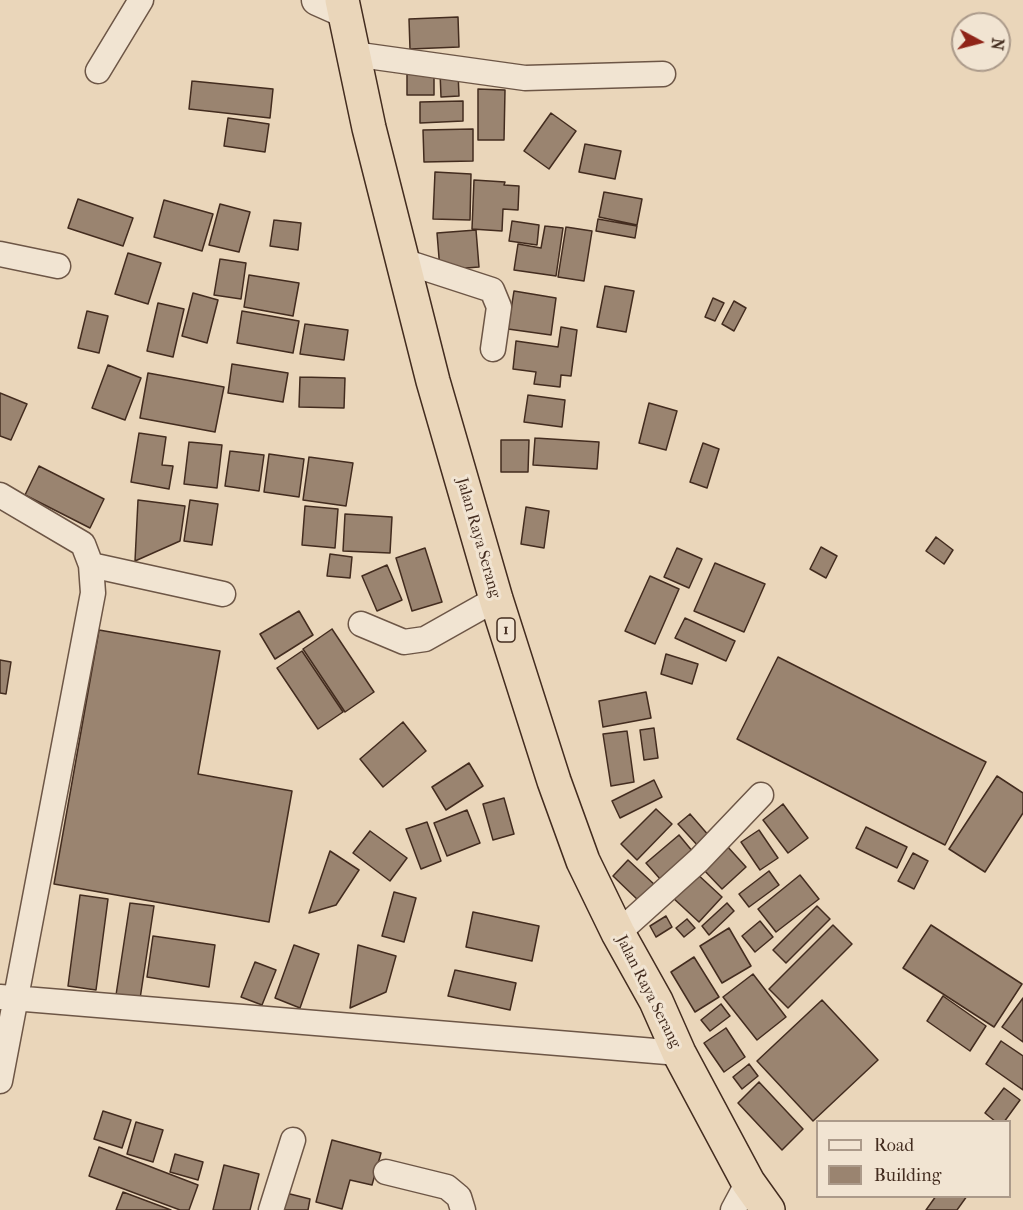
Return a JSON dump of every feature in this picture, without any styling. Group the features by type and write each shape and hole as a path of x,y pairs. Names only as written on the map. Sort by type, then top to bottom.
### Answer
{"highway":[{"name":"Jalan Raya Serang","path":"334,4 353,54 433,381 496,599 572,831 583,861 618,933 656,1000 679,1053 748,1182 768,1210"}],"street":[{"path":"98,71 141,0"},
{"path":"353,54 525,78 663,74"},
{"path":"0,254 58,266"},
{"path":"403,261 492,290 499,307 493,348"},
{"path":"0,495 83,544 91,565 93,593 8,998 0,1081"},
{"path":"91,565 223,594"},
{"path":"361,624 404,642 425,639 496,599"},
{"path":"618,933 699,860 761,795"},
{"path":"8,998 679,1053"},
{"path":"271,1210 293,1140"},
{"path":"386,1172 447,1187 459,1197 463,1210"},
{"path":"733,1210 748,1182"}],"building":[{"path":"458,17 459,47 410,49 409,19"},
{"path":"407,71 434,71 434,95 407,95"},
{"path":"440,72 458,72 459,96 441,97"},
{"path":"192,81 273,89 270,118 189,109"},
{"path":"478,89 505,90 504,140 478,140"},
{"path":"463,101 463,121 420,123 420,102"},
{"path":"551,113 576,131 549,169 524,151"},
{"path":"228,118 269,124 265,152 224,146"},
{"path":"473,129 473,161 424,162 423,130"},
{"path":"585,144 621,151 615,179 579,172"},
{"path":"435,172 471,174 470,220 433,219"},
{"path":"474,180 505,182 504,185 519,186 518,210 503,209 502,231 472,229"},
{"path":"604,192 642,199 637,225 599,217"},
{"path":"78,199 133,218 123,246 68,228"},
{"path":"164,200 213,214 202,251 154,237"},
{"path":"220,204 250,212 239,252 209,245"},
{"path":"598,219 637,226 635,238 596,231"},
{"path":"274,220 301,223 298,250 270,246"},
{"path":"512,221 539,225 537,245 509,241"},
{"path":"545,226 563,228 556,276 514,270 518,244 541,248"},
{"path":"566,227 592,231 584,281 558,277"},
{"path":"476,230 479,267 440,270 437,233"},
{"path":"128,253 161,263 148,304 115,294"},
{"path":"220,259 246,263 241,299 214,295"},
{"path":"249,275 299,283 293,316 244,307"},
{"path":"605,286 634,291 626,332 597,327"},
{"path":"514,291 556,298 551,335 508,329"},
{"path":"193,293 218,300 207,343 182,336"},
{"path":"713,298 724,303 715,321 705,317"},
{"path":"734,301 746,308 734,331 722,324"},
{"path":"158,303 184,309 173,357 147,351"},
{"path":"87,311 108,316 99,353 78,348"},
{"path":"242,311 299,321 293,353 237,343"},
{"path":"305,324 348,330 344,360 300,354"},
{"path":"561,327 577,330 571,376 561,375 560,387 534,384 536,372 513,369 516,341 558,347"},
{"path":"232,364 288,373 283,402 228,393"},
{"path":"108,365 141,378 125,420 92,408"},
{"path":"148,373 224,387 215,432 140,418"},
{"path":"300,377 345,378 344,408 299,407"},
{"path":"0,393 27,404 11,440 0,436"},
{"path":"528,395 565,400 562,427 524,422"},
{"path":"649,403 677,411 666,450 639,443"},
{"path":"139,433 166,437 162,465 173,466 169,489 131,482"},
{"path":"535,438 599,442 597,469 533,465"},
{"path":"501,440 529,440 528,472 501,472"},
{"path":"189,442 222,445 217,488 184,484"},
{"path":"703,443 719,449 707,488 690,482"},
{"path":"230,451 264,455 259,491 225,486"},
{"path":"269,454 304,459 299,497 264,492"},
{"path":"309,457 353,463 346,506 303,500"},
{"path":"39,466 104,499 90,528 25,495"},
{"path":"138,500 185,506 180,541 135,561"},
{"path":"190,500 218,504 212,545 184,541"},
{"path":"305,506 338,509 335,548 302,545"},
{"path":"526,507 549,511 544,548 521,544"},
{"path":"345,514 392,517 390,553 343,551"},
{"path":"936,537 953,550 944,564 926,551"},
{"path":"821,547 837,556 826,578 810,569"},
{"path":"425,548 442,602 412,611 396,558"},
{"path":"677,548 702,559 689,588 664,577"},
{"path":"330,554 352,557 350,578 327,576"},
{"path":"715,563 765,584 744,632 694,611"},
{"path":"387,565 402,600 377,611 362,576"},
{"path":"650,576 679,589 655,644 625,631"},
{"path":"299,611 313,635 275,659 260,634"},
{"path":"685,618 735,641 726,661 675,638"},
{"path":"332,629 374,692 345,712 303,649"},
{"path":"99,630 220,651 198,774 292,791 269,922 54,884"},
{"path":"302,651 343,712 318,729 277,668"},
{"path":"666,654 698,664 692,684 661,674"},
{"path":"778,657 986,762 945,845 737,739"},
{"path":"0,660 11,662 6,694 0,693"},
{"path":"646,692 651,718 603,727 599,701"},
{"path":"403,722 426,751 383,787 360,759"},
{"path":"654,728 658,758 644,760 640,730"},
{"path":"627,731 634,782 611,786 603,734"},
{"path":"469,763 483,786 446,810 432,787"},
{"path":"997,776 1023,793 1023,813 985,872 949,849"},
{"path":"654,780 662,797 620,818 612,801"},
{"path":"504,798 514,834 493,840 483,804"},
{"path":"783,804 808,838 788,853 763,820"},
{"path":"656,809 672,824 637,860 621,844"},
{"path":"467,810 480,843 447,856 434,823"},
{"path":"690,814 710,837 699,847 678,824"},
{"path":"427,822 441,861 421,869 406,829"},
{"path":"866,827 907,847 897,868 856,848"},
{"path":"759,830 778,858 760,870 741,842"},
{"path":"370,831 407,858 390,881 353,853"},
{"path":"679,835 693,852 661,880 646,863"},
{"path":"726,845 746,867 722,889 702,868"},
{"path":"330,851 359,870 336,905 309,913"},
{"path":"913,853 928,861 914,889 898,881"},
{"path":"628,860 656,886 640,902 613,876"},
{"path":"769,871 779,885 749,907 739,894"},
{"path":"695,872 722,897 699,922 672,897"},
{"path":"800,875 819,899 776,932 758,909"},
{"path":"394,892 416,898 404,942 382,936"},
{"path":"80,895 108,899 96,990 68,986"},
{"path":"130,903 154,906 140,999 116,995"},
{"path":"727,903 734,911 709,935 702,926"},
{"path":"817,906 830,919 786,963 773,950"},
{"path":"473,912 539,926 532,961 466,947"},
{"path":"666,916 672,927 656,937 650,926"},
{"path":"687,919 695,928 684,937 676,928"},
{"path":"760,921 773,937 755,952 742,936"},
{"path":"833,925 852,944 788,1008 769,989"},
{"path":"931,925 1022,984 994,1027 903,968"},
{"path":"729,928 751,966 722,983 700,946"},
{"path":"153,936 215,945 209,987 147,977"},
{"path":"294,945 319,954 300,1008 275,998"},
{"path":"358,945 396,956 386,992 350,1008"},
{"path":"694,957 719,997 695,1012 671,972"},
{"path":"255,962 276,970 262,1005 241,997"},
{"path":"455,970 516,983 510,1010 448,996"},
{"path":"753,974 786,1017 757,1040 723,997"},
{"path":"943,996 986,1026 970,1051 927,1021"},
{"path":"1023,998 1023,1042 1002,1027"},
{"path":"822,1000 878,1060 813,1121 757,1061"},
{"path":"721,1004 730,1016 710,1031 701,1020"},
{"path":"726,1028 745,1057 724,1072 704,1043"},
{"path":"1001,1041 1023,1056 1023,1090 986,1064"},
{"path":"749,1064 758,1076 742,1089 733,1077"},
{"path":"759,1082 803,1129 782,1150 738,1103"},
{"path":"1004,1088 1020,1100 1005,1120 994,1120 985,1113"},
{"path":"103,1111 131,1120 122,1148 94,1139"},
{"path":"136,1122 163,1130 153,1162 127,1154"},
{"path":"332,1140 381,1153 372,1185 350,1180 342,1209 316,1202"},
{"path":"99,1147 198,1185 189,1210 180,1210 89,1176"},
{"path":"175,1154 203,1162 198,1180 170,1172"},
{"path":"224,1165 259,1174 250,1210 213,1210"},
{"path":"123,1192 171,1210 116,1210"},
{"path":"282,1192 310,1199 308,1210 277,1210"},
{"path":"935,1198 966,1198 957,1210 926,1210"}]}
